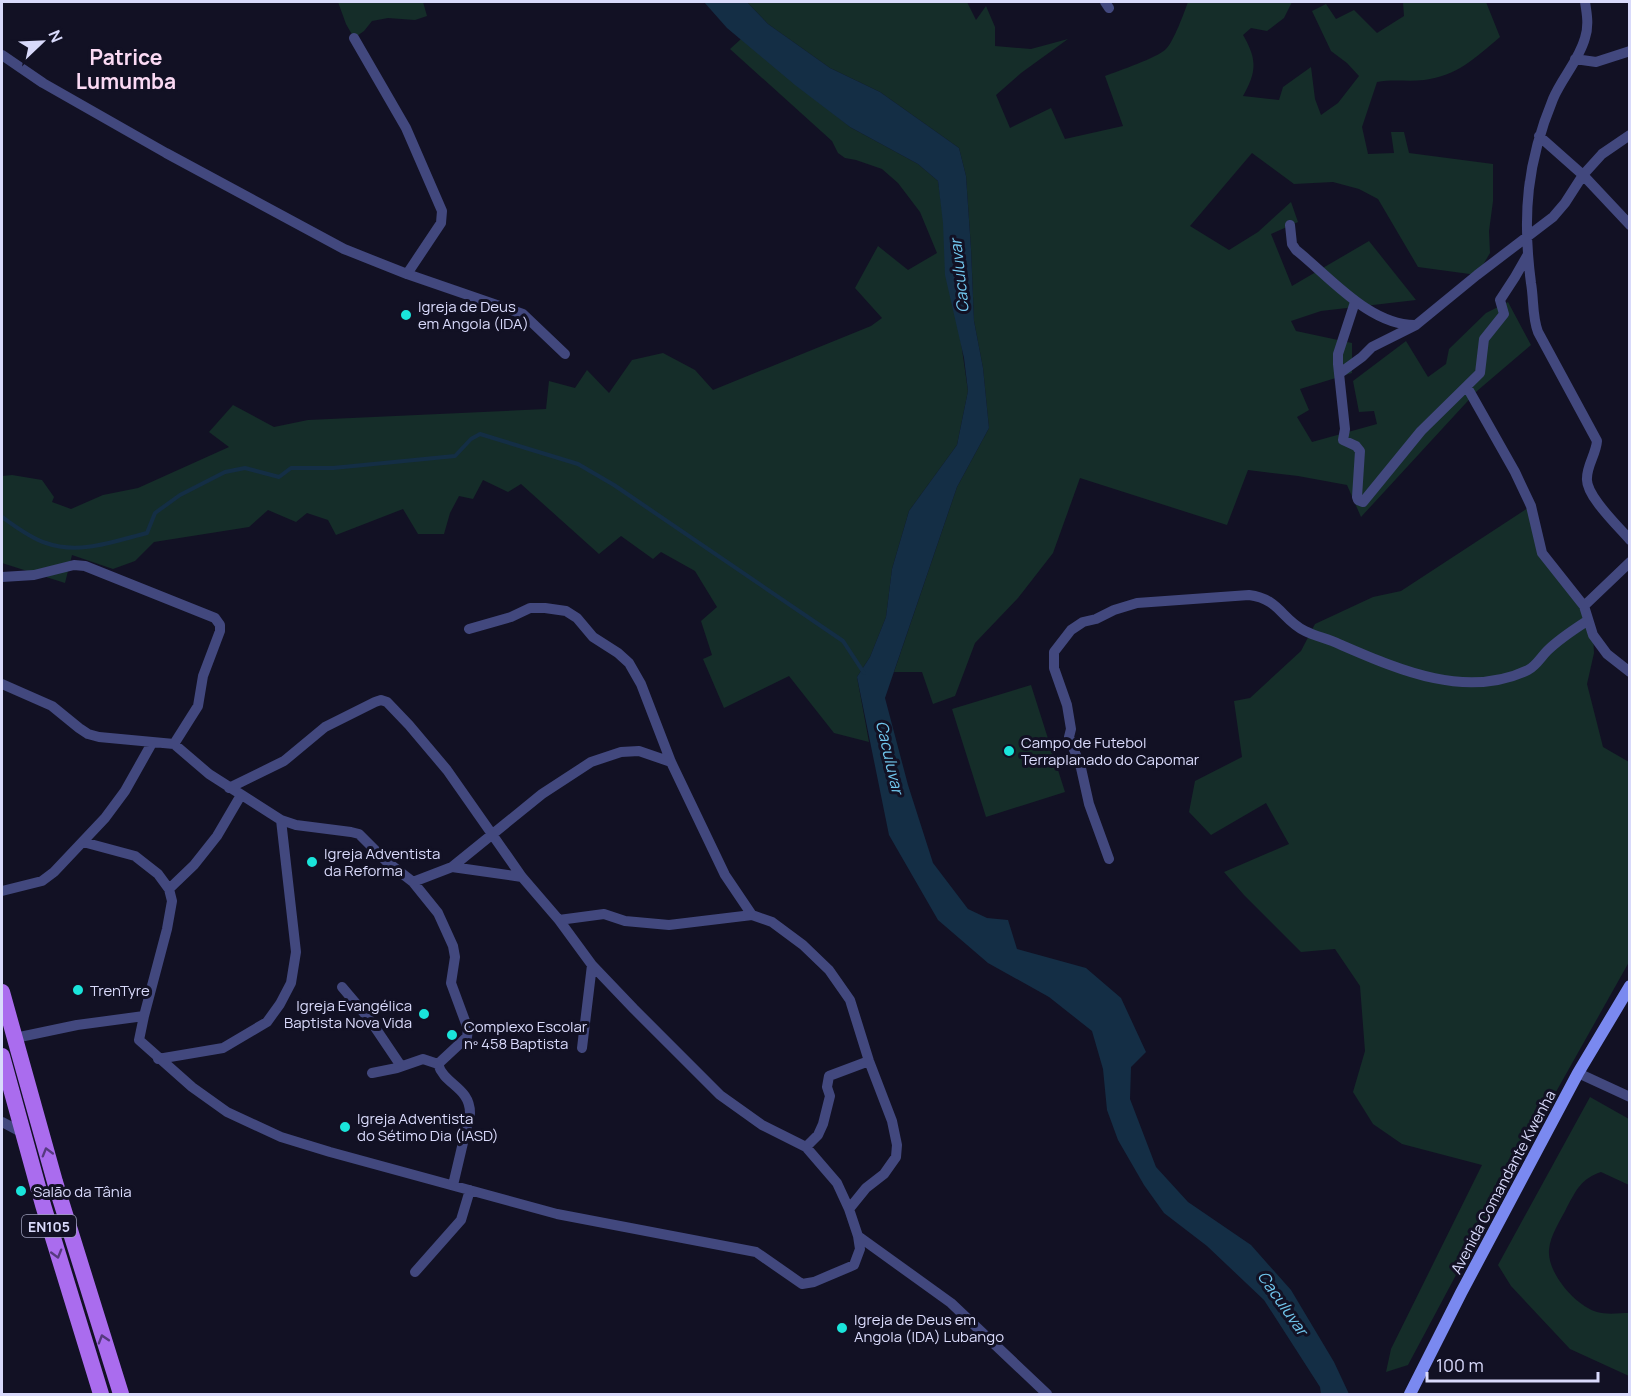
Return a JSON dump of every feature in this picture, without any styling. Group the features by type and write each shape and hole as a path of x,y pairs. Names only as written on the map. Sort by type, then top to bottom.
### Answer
{"main road":[{"name":"Avenida Comandante Kwenha","path":"1410,1395 1461,1293 1578,1073 1629,986"},
{"name":"EN105","path":"2,992 55,1182 121,1395"},
{"name":"EN105","path":"2,1056 100,1395"}],"street":[{"path":"1585,2 1588,26 1585,39 1553,99 1539,136 1527,193 1527,256 1532,284 1533,318 1538,332 1597,441 1597,452 1587,477 1588,485 1594,497 1629,540"},
{"path":"354,38 405,128 442,211 441,223 407,274"},
{"path":"1575,59 1596,62 1629,51"},
{"path":"2,57 43,83 218,182 344,249 407,274 523,314 565,354"},
{"path":"1340,373 1362,357 1372,346 1416,325 1553,217 1583,175 1602,154 1629,135"},
{"path":"1539,136 1583,175 1629,225"},
{"path":"1290,225 1292,244 1296,250 1355,302 1397,323 1416,325"},
{"path":"1355,302 1338,354 1345,429 1342,440 1356,446 1360,451 1357,497 1363,502 1421,431 1467,387 1481,369 1487,334 1504,314 1500,300 1527,256"},
{"path":"1467,387 1515,472 1531,506 1542,554 1584,606 1593,635 1607,654 1629,672"},
{"path":"2,577 34,575 74,565 85,566 215,618 220,625 220,632 203,676 200,699 174,744"},
{"path":"1584,606 1594,594 1628,565"},
{"path":"1109,859 1089,804 1081,768 1069,737 1071,729 1067,705 1054,668 1054,652 1071,630 1083,622 1146,601 1260,596 1271,601 1296,626 1370,659 1418,675 1446,681 1477,683 1509,677 1529,670 1561,638 1587,621"},
{"path":"470,629 511,617 530,608 567,611 578,618 593,637 629,663 641,684 671,762 725,875 752,915"},
{"path":"2,684 52,706 88,734 174,744 209,774 281,820 296,825 359,834 386,861 413,882 438,913 453,946 455,957 451,983 468,1029 466,1037 438,1064"},
{"path":"83,842 135,856 158,874 169,889 172,901 167,929 139,1040 192,1087 227,1112 280,1137 556,1214 756,1252 802,1284 814,1282 854,1265 860,1249 858,1236 837,1183 806,1147 762,1125 720,1095 592,965 559,920 522,877 447,771 387,702 381,700 375,702 326,727 284,761 229,788"},
{"path":"2,891 42,880 54,872 83,842 125,791 152,743"},
{"path":"413,882 452,867 542,794 591,762 621,752 639,751 671,762"},
{"path":"169,889 194,865 217,836 241,795"},
{"path":"158,1059 223,1048 267,1022 291,983 296,952 281,820"},
{"path":"452,867 522,877"},
{"path":"559,920 604,914 625,921 669,925 752,915 772,922 803,945 829,970 850,1000 869,1061 892,1121 897,1145 896,1157 884,1174 866,1188 849,1209"},
{"path":"582,1048 592,965"},
{"path":"342,987 370,1020 401,1066"},
{"path":"15,1038 77,1025 144,1016"},
{"path":"372,1073 423,1059 438,1064 442,1072 467,1096 470,1113 453,1185"},
{"path":"806,1147 818,1135 823,1124 830,1096 827,1087 829,1076 869,1061"},
{"path":"1578,1073 1629,1097"},
{"path":"2,1122 23,1133"},
{"path":"415,1272 460,1220 470,1190"},
{"path":"858,1236 951,1303 1047,1395"}],"green space":[{"path":"338,2 423,2 427,16 415,20 388,18 372,21 354,38"},
{"path":"747,2 967,2 976,20 986,6 995,27 995,46 1031,49 1068,39 1021,73 996,95 1010,128 1051,108 1065,139 1123,126 1105,76 1146,60 1166,49 1188,2 1292,2 1284,18 1267,31 1251,28 1243,35 1251,51 1254,65 1251,79 1243,96 1279,100 1283,87 1311,67 1315,99 1321,115 1338,103 1359,76 1331,51 1312,11 1326,4 1336,19 1354,10 1377,33 1404,16 1403,2 1486,2 1500,37 1465,65 1446,75 1424,80 1377,82 1362,127 1368,154 1394,153 1391,132 1404,132 1409,153 1493,164 1490,253 1477,275 1418,267 1378,199 1359,189 1333,182 1294,184 1252,153 1190,226 1229,250 1258,232 1291,202 1298,222 1271,234 1292,286 1369,241 1416,300 1321,311 1291,321 1296,331 1352,343 1352,373 1300,389 1309,410 1297,417 1312,442 1377,424 1374,411 1359,412 1353,381 1406,341 1428,377 1446,364 1449,349 1486,313 1508,302 1531,345 1477,391 1361,517 1347,485 1298,476 1248,470 1227,525 1080,478 1053,553 1018,598 975,643 955,696 933,704 922,672 894,672 957,487 989,428 983,368 974,321 966,176 959,148 880,92 830,68 768,24"},
{"path":"741,39 850,127 918,164 938,181 968,391 957,445 909,511 892,569 886,617 870,657 857,677 869,742 834,733 789,676 724,708 703,659 712,655 701,621 717,607 695,571 661,552 653,559 621,536 599,554 521,484 508,492 483,480 473,499 459,496 450,513 444,534 418,534 403,509 336,535 328,520 307,513 296,522 268,510 249,527 154,542 135,561 113,569 72,555 65,583 2,563 2,476 12,475 42,480 54,497 52,502 71,509 103,495 138,488 229,447 209,432 233,405 274,427 308,420 546,409 549,381 575,388 587,370 609,393 632,360 663,353 695,370 713,390 871,326 882,318 855,288 878,246 908,270 937,253 920,212 898,183 882,169 845,158 838,153 832,141 730,49"},
{"path":"1531,506 1537,539 1584,606 1593,635 1594,653 1587,684 1603,747 1629,762 1629,962 1512,1170 1408,1365 1386,1372 1391,1349 1482,1165 1402,1144 1373,1124 1353,1092 1365,1051 1360,986 1335,949 1301,952 1224,872 1289,844 1266,803 1211,835 1189,812 1195,781 1242,757 1234,701 1250,698 1301,651 1315,624 1373,597 1401,591"},
{"name":"Campo de Futebol Terraplanado do Capomar","path":"1031,685 1065,792 986,817 952,709"},
{"path":"1590,1097 1629,1119 1629,1185 1601,1172 1584,1181 1554,1233 1549,1250 1550,1259 1564,1287 1580,1303 1601,1313 1629,1313 1629,1376 1570,1349 1511,1286 1498,1265"}],"water":[{"name":"Caculuvar","path":"704,2 747,2 768,24 830,68 880,92 959,148 966,176 974,321 983,368 989,428 957,487 885,698 908,785 933,863 968,909 987,918 1008,920 1017,949 1086,968 1121,998 1146,1052 1131,1067 1130,1099 1156,1167 1188,1202 1251,1245 1291,1290 1334,1362 1349,1394 1321,1394 1320,1387 1264,1300 1207,1246 1164,1213 1144,1185 1118,1140 1107,1110 1103,1069 1092,1031 1049,997 988,963 938,920 889,835 857,677 870,657 886,617 892,569 909,511 957,445 968,391 964,358 945,275 943,223 938,181 918,164 850,127 795,85 727,28"}],"waterway":[{"path":"2,517 28,535 46,543 71,548 97,546 147,533 155,513 180,495 225,472 245,468 279,477 291,468 333,468 455,456 471,439 480,434 578,464 614,485 843,641 864,673"}],"place":[{"name":"Igreja de Deus em Angola (IDA)","path":"406,315"},
{"name":"Campo de Futebol Terraplanado do Capomar","path":"1009,751"},
{"name":"Igreja Adventista da Reforma","path":"312,862"},
{"name":"TrenTyre","path":"78,990"},
{"name":"Igreja Evangélica Baptista Nova Vida","path":"424,1014"},
{"name":"Complexo Escolar nº 458 Baptista","path":"452,1035"},
{"name":"Igreja Adventista do Sétimo Dia (IASD)","path":"345,1127"},
{"name":"Salão da Tânia","path":"21,1191"},
{"name":"Igreja de Deus em Angola (IDA) Lubango","path":"842,1328"}],"district":[{"name":"Patrice Lumumba","path":"126,69"}]}
